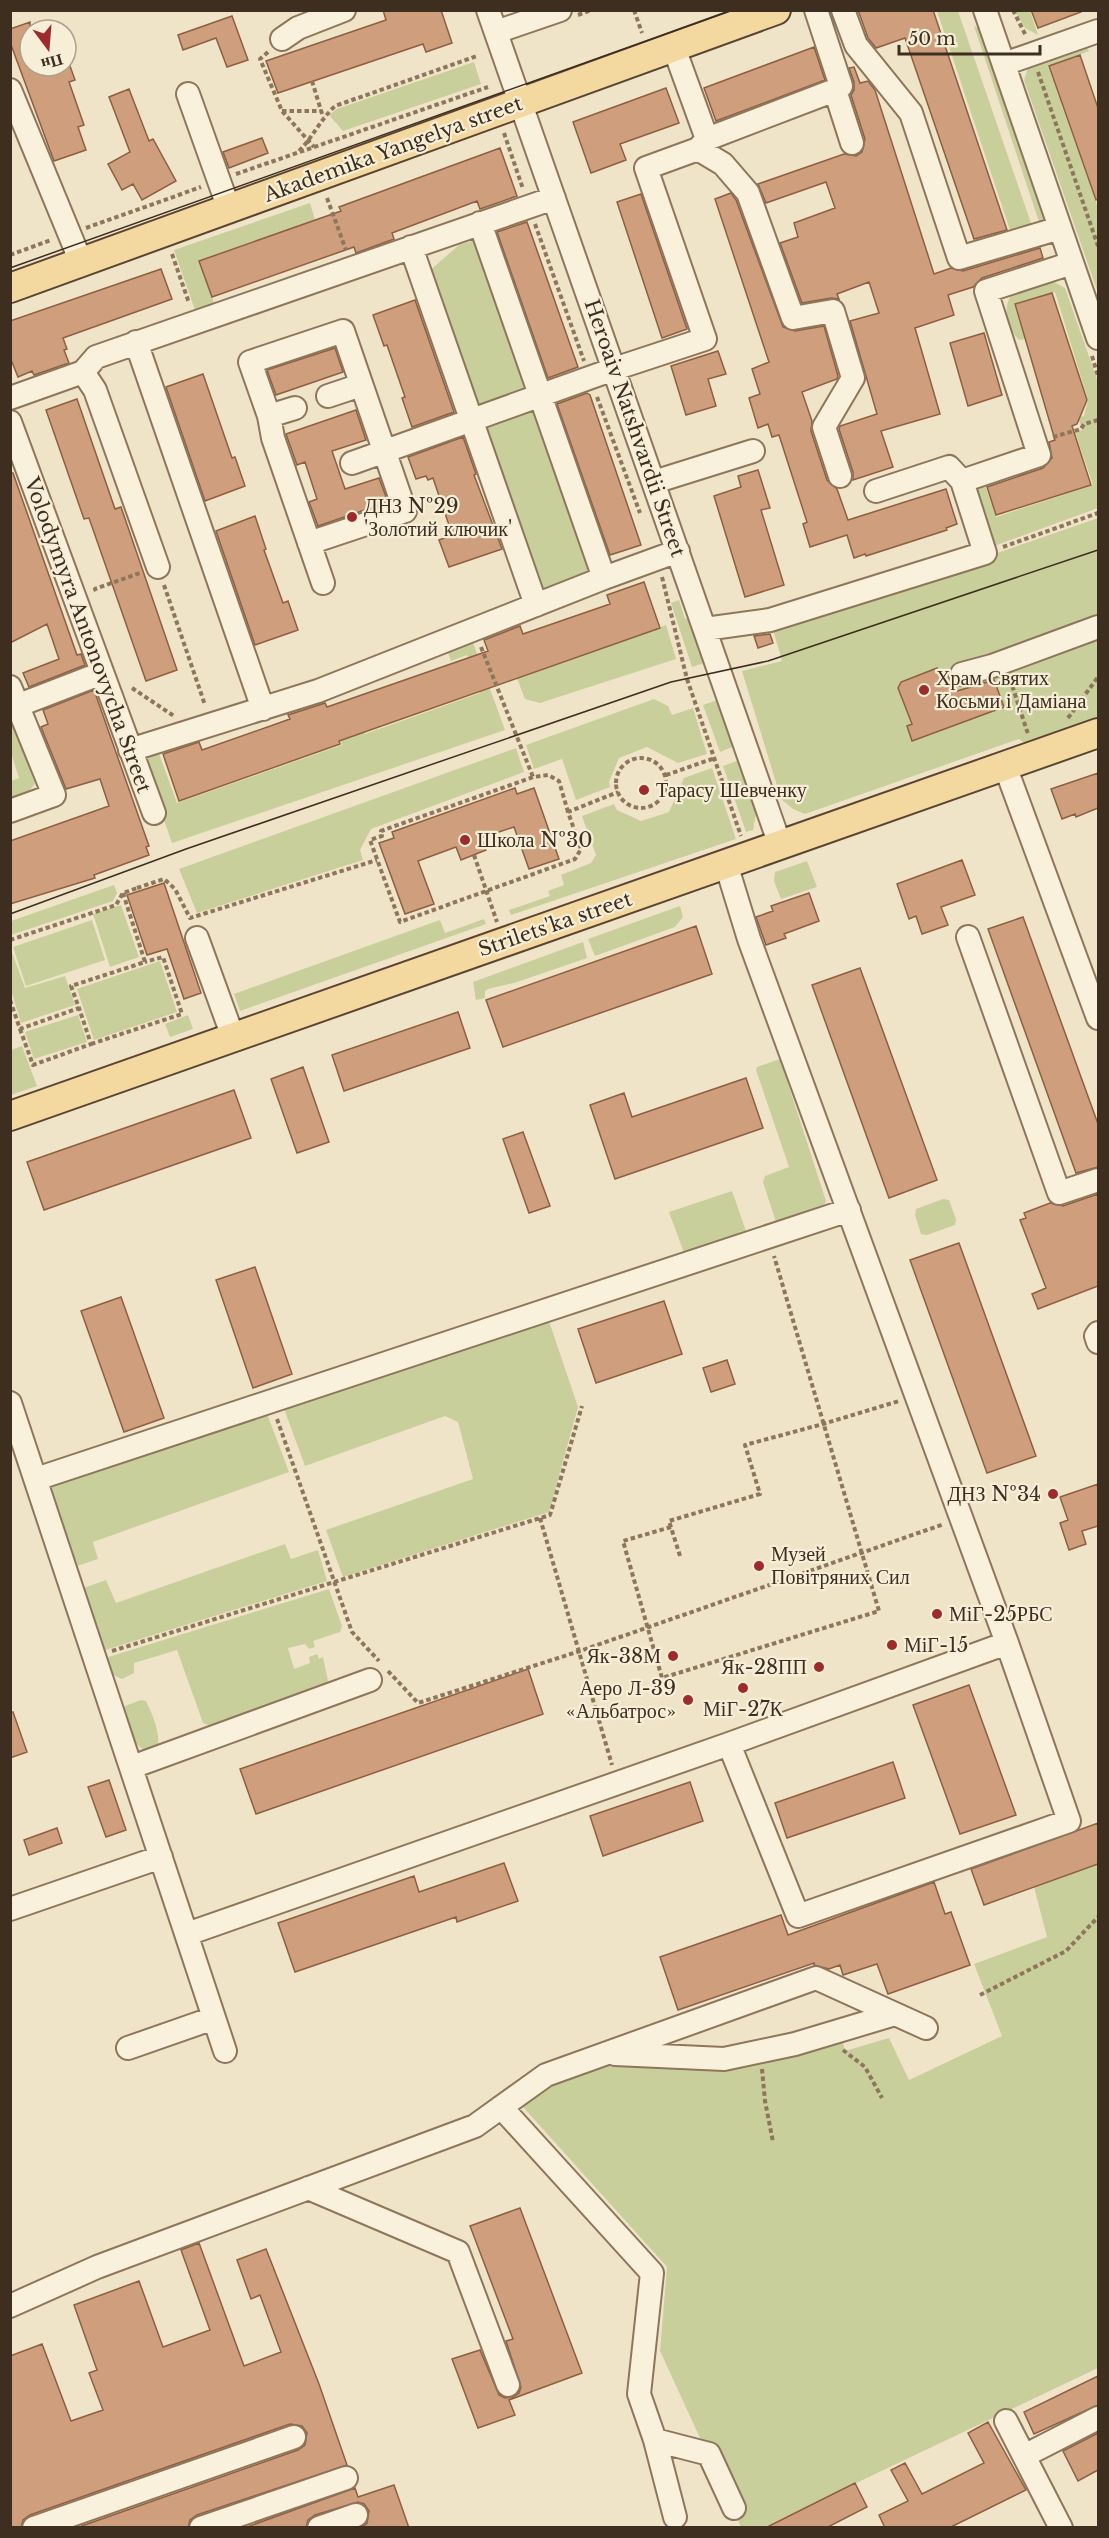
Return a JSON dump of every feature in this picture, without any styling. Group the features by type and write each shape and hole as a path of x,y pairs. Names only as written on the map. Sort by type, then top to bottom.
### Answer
{"main road":[{"name":"Akademika Yangelya street","path":"10,288 776,10"},
{"name":"Strilets'ka street","path":"10,1116 726,864 777,836 1005,766 1098,733"}],"street":[{"path":"282,39 298,28 344,10"},
{"path":"492,21 560,10"},
{"path":"352,463 614,369 705,339 646,168 841,86 816,10"},
{"path":"843,10 856,45 911,113 959,258 1060,228"},
{"path":"985,10 1098,338"},
{"name":"Heroaiv Natshvardii Street","path":"492,21 654,482 667,555 705,629 777,836"},
{"path":"1004,64 1098,31"},
{"path":"674,48 702,144 748,193 793,318 833,310 853,378 824,427 840,476"},
{"path":"10,90 81,262"},
{"path":"835,90 852,143"},
{"path":"188,94 229,209"},
{"path":"10,398 82,372 96,357 136,342 554,198"},
{"path":"480,223 604,578"},
{"path":"411,247 536,604"},
{"path":"962,481 1039,455 986,291 1072,263"},
{"path":"309,543 405,511 343,331 250,362 273,438 309,543 323,583"},
{"path":"136,342 263,709"},
{"path":"82,372 95,390 158,567"},
{"path":"328,396 361,385"},
{"path":"268,416 295,408"},
{"name":"Volodymyra Antonovycha Street","path":"10,422 154,813"},
{"path":"654,482 753,451"},
{"path":"705,629 770,620 985,553 962,481 949,468 876,491"},
{"path":"130,750 318,691 536,604 667,555"},
{"path":"962,674 1098,627"},
{"path":"10,811 54,795 15,696 102,673"},
{"path":"1005,766 1098,1018"},
{"path":"726,864 749,939 1007,1643 1069,1821 798,1916 729,1744"},
{"path":"968,937 1059,1193 1098,1179"},
{"path":"196,938 233,1037"},
{"path":"36,1479 849,1210"},
{"path":"1098,1333 1096,1336 1098,1342"},
{"path":"10,1403 225,2051"},
{"path":"187,1935 729,1744 1007,1643"},
{"path":"132,1767 370,1680"},
{"path":"10,1909 161,1857"},
{"path":"10,2306 97,2267 475,2126 546,2075 816,1977 926,2028"},
{"path":"604,2054 724,2059 814,2038 895,2014"},
{"path":"128,2048 214,2018"},
{"path":"501,2107 652,2273 639,2394 656,2440 675,2517"},
{"path":"308,2188 458,2252 508,2385"},
{"path":"1024,2456 1098,2418"},
{"path":"1006,2421 1061,2528"},
{"path":"34,2528 294,2437"},
{"path":"656,2440 709,2454 734,2508"},
{"path":"201,2528 346,2478"},
{"path":"319,2528 356,2515"}],"path":[{"path":"634,10 642,33"},
{"path":"1013,10 1025,34 1098,246"},
{"path":"282,39 260,59 282,111 314,147"},
{"path":"297,153 309,142 323,117 335,106 477,56"},
{"path":"312,81 323,117"},
{"path":"10,255 488,87"},
{"path":"282,111 321,111"},
{"path":"503,129 644,524"},
{"path":"325,191 352,268"},
{"path":"169,247 196,321"},
{"path":"1035,443 1081,429 1084,424 1098,420"},
{"path":"985,553 1098,513"},
{"path":"667,555 687,679 742,839 777,836"},
{"path":"95,589 158,567 204,728"},
{"path":"474,629 533,777"},
{"path":"1005,661 1029,736"},
{"path":"1065,723 1098,677"},
{"path":"132,688 204,728"},
{"path":"639,758 654,761 666,775 666,789 658,802 644,808 628,805 618,792 617,777 625,764 639,758"},
{"path":"666,775 715,758"},
{"path":"548,775 559,781 568,812 581,849 575,859 400,922 370,840 382,836 381,831 533,777 548,775"},
{"path":"568,812 618,792"},
{"path":"474,855 498,922"},
{"path":"10,940 116,905 123,893 164,879 175,889 190,918 377,860"},
{"path":"384,880 392,879"},
{"path":"123,893 145,962"},
{"path":"10,1000 33,1065 182,1014 163,957 71,986 91,1044"},
{"path":"20,1029 80,1008"},
{"path":"671,1527 623,1541 662,1678 879,1611 768,1235"},
{"path":"680,1556 669,1521 760,1494 745,1445 917,1396"},
{"path":"270,1401 352,1632 418,1703 580,1652 961,1518"},
{"path":"94,1657 550,1515 582,1406"},
{"path":"540,1518 617,1783"},
{"path":"980,1995 1066,1951 1098,1917"},
{"path":"814,2038 845,2051 865,2067 882,2098"},
{"path":"771,2049 762,2069 765,2101 773,2142"}],"green space":[{"path":"937,11 958,11 1032,226 1013,239"},
{"path":"1015,11 1030,11 1038,35 1025,28"},
{"path":"974,26 986,32 1049,217 1039,222"},
{"path":"1086,44 1089,51 1048,66 1098,208 1098,293 1024,80 1029,64"},
{"path":"474,62 481,84 343,131 329,115 337,109"},
{"path":"310,203 315,220 200,261 214,303 195,310 174,250"},
{"path":"482,238 534,389 474,409 428,272 459,245"},
{"path":"1052,281 1065,288 1098,382 1098,508 989,548 968,485 983,480 996,517 1093,485 1075,432 1082,430 1078,417 1084,416 1088,400 1055,292 1014,304 1025,339 1019,340 1008,319 1007,306 1011,295"},
{"path":"533,408 592,576 545,593 537,591 485,423"},
{"path":"1098,518 1098,718 1026,744 1019,739 805,814 793,809 781,799 742,671 782,661 772,626"},
{"path":"679,600 685,619 695,616 710,661 692,667 671,603"},
{"path":"666,625 676,659 540,703 525,699 517,678"},
{"path":"471,637 505,730 172,843 141,754 157,748 177,803 342,745 333,721 357,713 365,734 480,693 467,655 451,661 446,647"},
{"path":"654,699 668,706 672,715 693,708 707,754 678,763 647,747 619,758 609,782 610,787 576,800 562,759 534,769 526,745"},
{"path":"720,699 737,745 720,752 703,705"},
{"path":"11,718 35,784 28,792 11,799 11,781 19,778 11,753"},
{"path":"516,748 524,772 371,829 360,850 363,860 197,913 179,869"},
{"path":"742,759 758,804 753,830 746,832 723,766"},
{"path":"712,768 736,839 511,915 509,910 550,896 548,891 564,885 561,875 591,863 596,855 582,816 614,804 617,810 641,821 669,812 684,778"},
{"path":"807,861 817,887 781,899 774,881 775,872"},
{"path":"114,885 117,893 113,901 11,935 11,921"},
{"path":"121,905 139,957 110,967 93,914"},
{"path":"680,906 683,917 675,927 595,956 588,939"},
{"path":"484,919 486,924 240,1011 234,994 440,920 445,933"},
{"path":"92,920 105,960 26,986 13,947"},
{"path":"583,942 587,958 517,982 488,989 485,991 485,998 476,1000 473,982"},
{"path":"10,947 25,988 65,976 75,1005 21,1023 11,990"},
{"path":"160,961 177,1012 94,1040 77,989"},
{"path":"78,1015 87,1042 34,1059 25,1032"},
{"path":"188,1015 193,1029 170,1037 165,1024"},
{"path":"22,1046 37,1086 11,1095 11,1050"},
{"path":"780,1059 826,1201 823,1207 776,1222 763,1182 765,1176 789,1167 756,1070 757,1067"},
{"path":"732,1191 746,1231 684,1253 669,1212"},
{"path":"943,1199 949,1200 956,1219 955,1225 927,1235 921,1234 915,1215 916,1209"},
{"path":"540,1318 550,1324 578,1407 549,1512 343,1577 326,1530 473,1479 458,1422 445,1416 305,1466 283,1406"},
{"path":"266,1411 289,1472 93,1542 98,1559 74,1567 47,1485"},
{"path":"285,1544 291,1559 318,1550 327,1581 102,1651 81,1589 106,1580 116,1603"},
{"path":"329,1589 342,1626 340,1632 313,1641 315,1647 309,1649 305,1644 288,1648 294,1669 310,1663 309,1657 317,1654 319,1659 323,1657 328,1681 324,1685 213,1727 203,1723 177,1650 134,1663 134,1673 122,1679 111,1674 105,1658"},
{"path":"141,1700 146,1701 158,1734 158,1746 146,1751 132,1738 124,1717 125,1706"},
{"path":"1098,1864 1098,2368 764,2527 741,2527 660,2351 667,2267 514,2097 604,2054 724,2059 840,2031 845,2051 889,2038 909,2080 1002,2036 974,1964 1047,1937 1034,1887"}],"building":[{"path":"383,10 441,10 452,43 426,52 423,44 278,93 266,61 386,20"},
{"path":"858,10 933,10 1007,230 974,239 905,38 876,48 868,38"},
{"path":"1031,10 1081,10 1081,12 1038,28"},
{"path":"232,16 248,60 227,67 216,38 183,50 178,35"},
{"path":"18,26 18,64 10,42 10,29"},
{"path":"814,47 825,80 716,121 704,88"},
{"path":"1080,55 1098,108 1098,199 1096,200 1049,66"},
{"path":"854,67 860,83 868,81 875,90 934,274 951,268 963,271 1040,248 1043,258 982,278 973,287 948,295 954,315 915,328 940,414 881,431 893,467 853,480 853,472 840,426 877,414 850,321 879,313 869,282 837,294 839,299 831,298 802,303 780,243 798,237 794,223 835,208 826,182 766,203 758,184 844,154 856,156 862,152 865,139 851,95 854,82 849,68"},
{"path":"23,78 74,78 75,80 69,82 84,125 78,127 86,150 54,161"},
{"path":"666,88 679,123 620,144 626,160 591,173 573,122"},
{"path":"129,89 149,141 153,139 176,181 142,200 133,184 122,190 108,164 130,152 109,97"},
{"path":"262,138 268,153 229,168 223,152"},
{"path":"500,148 517,196 480,209 477,201 392,233 394,239 356,253 354,247 212,297 199,261 341,211 339,207"},
{"path":"731,193 736,200 783,327 795,331 824,326 837,379 802,392 812,421 811,431 827,480 837,489 848,520 946,489 957,524 946,528 947,530 854,558 847,535 810,547 803,524 807,522 779,435 772,437 768,424 758,428 749,398 760,394 752,369 769,362 715,199"},
{"path":"641,194 687,329 662,338 617,202"},
{"path":"527,222 578,367 548,378 497,232"},
{"path":"161,269 172,299 63,338 67,349 64,350 69,363 34,375 32,371 18,377 10,357 10,321"},
{"path":"1052,293 1087,400 1077,424 1072,426 1091,485 996,515 987,487 1043,468 1052,458 1049,442 1055,440 1015,304"},
{"path":"415,300 454,412 412,427 402,398 405,397 387,345 384,346 373,315"},
{"path":"984,333 1002,395 968,406 950,343"},
{"path":"335,348 343,372 276,395 267,370"},
{"path":"718,351 726,374 708,379 716,406 686,415 671,366"},
{"path":"203,374 232,458 235,457 245,486 205,501 166,387"},
{"path":"587,393 590,395 641,545 610,555 557,404"},
{"path":"77,399 115,509 121,507 177,670 146,681 89,518 84,519 46,410"},
{"path":"356,410 366,440 332,451 345,489 379,478 388,502 318,526 309,502 317,499 305,462 297,465 286,434"},
{"path":"463,437 476,474 474,475 502,549 449,567 439,540 450,536 451,531 433,478 428,480 426,476 416,479 408,457"},
{"path":"758,470 770,508 761,510 784,585 745,597 714,496 741,487 738,476"},
{"path":"10,473 13,473 77,655 81,654 85,665 29,687 23,673 59,659 47,624 10,643"},
{"path":"255,516 266,549 264,550 283,603 288,601 298,630 255,645 216,531"},
{"path":"644,582 660,628 339,741 340,744 179,801 163,754 199,742 202,750 290,719 288,715 325,703 327,707 488,651 484,640 520,626 523,634 610,604 607,595"},
{"path":"770,634 773,643 758,648 754,636"},
{"path":"937,668 940,675 949,671 949,678 957,691 994,680 1004,707 912,741 907,726 912,724 898,688 901,682"},
{"path":"94,690 149,846 146,847 149,855 94,875 95,878 10,904 10,841 109,806 100,779 66,789 41,727 48,724 43,710"},
{"path":"1098,773 1098,808 1076,817 1075,814 1062,819 1051,789"},
{"path":"515,788 517,794 534,788 559,859 529,869 514,827 481,838 486,850 461,860 456,847 418,861 434,904 405,914 379,843 394,838 392,832"},
{"path":"962,860 975,895 941,907 948,925 922,934 916,916 909,919 897,884"},
{"path":"164,883 201,993 184,999 167,949 147,955 127,895"},
{"path":"809,893 819,921 784,934 786,938 766,945 756,917 773,911 771,906"},
{"path":"1023,917 1098,1124 1098,1167 1076,1173 988,929"},
{"path":"696,926 712,974 503,1047 486,1000"},
{"path":"860,968 937,1180 889,1198 812,985"},
{"path":"458,1012 470,1048 344,1091 332,1055"},
{"path":"303,1067 329,1142 297,1153 271,1079"},
{"path":"746,1078 763,1128 615,1179 590,1105 624,1093 632,1117"},
{"path":"234,1090 251,1138 44,1210 27,1162"},
{"path":"523,1132 550,1206 529,1213 503,1139"},
{"path":"1098,1194 1098,1286 1038,1309 1032,1294 1046,1288 1020,1220 1026,1218 1024,1213 1050,1203 1063,1206"},
{"path":"959,1243 1036,1456 987,1473 910,1260"},
{"path":"255,1267 292,1374 253,1388 216,1280"},
{"path":"121,1297 164,1418 124,1432 81,1311"},
{"path":"664,1301 682,1354 596,1383 578,1329"},
{"path":"727,1360 735,1384 711,1392 703,1368"},
{"path":"1098,1484 1098,1526 1082,1531 1086,1544 1069,1550 1060,1523 1068,1520 1060,1497"},
{"path":"528,1669 543,1714 256,1814 240,1769"},
{"path":"969,1685 1016,1815 960,1834 913,1705"},
{"path":"10,1712 13,1712 27,1752 10,1758"},
{"path":"893,1762 905,1798 787,1838 775,1803"},
{"path":"109,1780 126,1830 106,1837 88,1787"},
{"path":"690,1782 703,1821 603,1856 590,1816"},
{"path":"1098,1823 1098,1864 984,1905 971,1869"},
{"path":"57,1828 62,1843 29,1855 24,1840"},
{"path":"504,1863 518,1901 457,1922 456,1917 295,1972 278,1923 414,1876 419,1892"},
{"path":"934,1882 945,1914 951,1912 970,1965 888,1994 877,1964 843,1975 840,1965 829,1969 814,1965 814,1963 678,2010 660,1957 781,1915 788,1935"},
{"path":"520,2208 582,2373 509,2400 515,2415 478,2428 452,2359 480,2350 499,2395 505,2398 513,2397 519,2393 521,2387 506,2341 513,2339 470,2226"},
{"path":"199,2243 244,2366 281,2352 260,2295 251,2299 237,2260 266,2249 319,2384 347,2465 197,2515 190,2520 188,2528 76,2528 298,2450 305,2445 307,2433 302,2426 290,2424 30,2515 23,2520 21,2528 10,2528 10,2356 42,2344 71,2421 103,2410 89,2373 97,2370 74,2305 139,2281 163,2347 210,2330 181,2250"},
{"path":"1098,2376 1098,2405 1034,2434 1024,2412"},
{"path":"988,2422 1026,2490 949,2528 885,2528 879,2515 908,2501 891,2470 905,2463 922,2494 984,2463 968,2433"},
{"path":"1098,2433 1098,2470 1078,2481 1063,2451"},
{"path":"855,2483 867,2507 826,2528 765,2528"},
{"path":"394,2485 409,2528 361,2528 367,2523 369,2511 364,2504 358,2502 315,2515 308,2520 306,2528 244,2528 355,2488 358,2497"}],"tram line":[{"path":"10,268 733,10"},
{"path":"10,914 186,849 671,682 768,661 1098,550"}],"place":[{"name":"ДНЗ №29 'Золотий ключик'","path":"352,517"},
{"name":"Храм Святих Косьми і Даміана","path":"924,690"},
{"name":"Тарасу Шевченку","path":"644,790"},
{"name":"Школа №30","path":"465,840"},
{"name":"ДНЗ №34","path":"1053,1494"},
{"name":"Музей Повітряних Сил","path":"759,1566"},
{"name":"МіГ-25РБС","path":"937,1614"},
{"name":"МіГ-15","path":"892,1645"},
{"name":"Як-38М","path":"673,1656"},
{"name":"Як-28ПП","path":"819,1667"},
{"name":"МіГ-27К","path":"743,1688"},
{"name":"Аеро Л-39 «Альбатрос»","path":"688,1700"}]}
